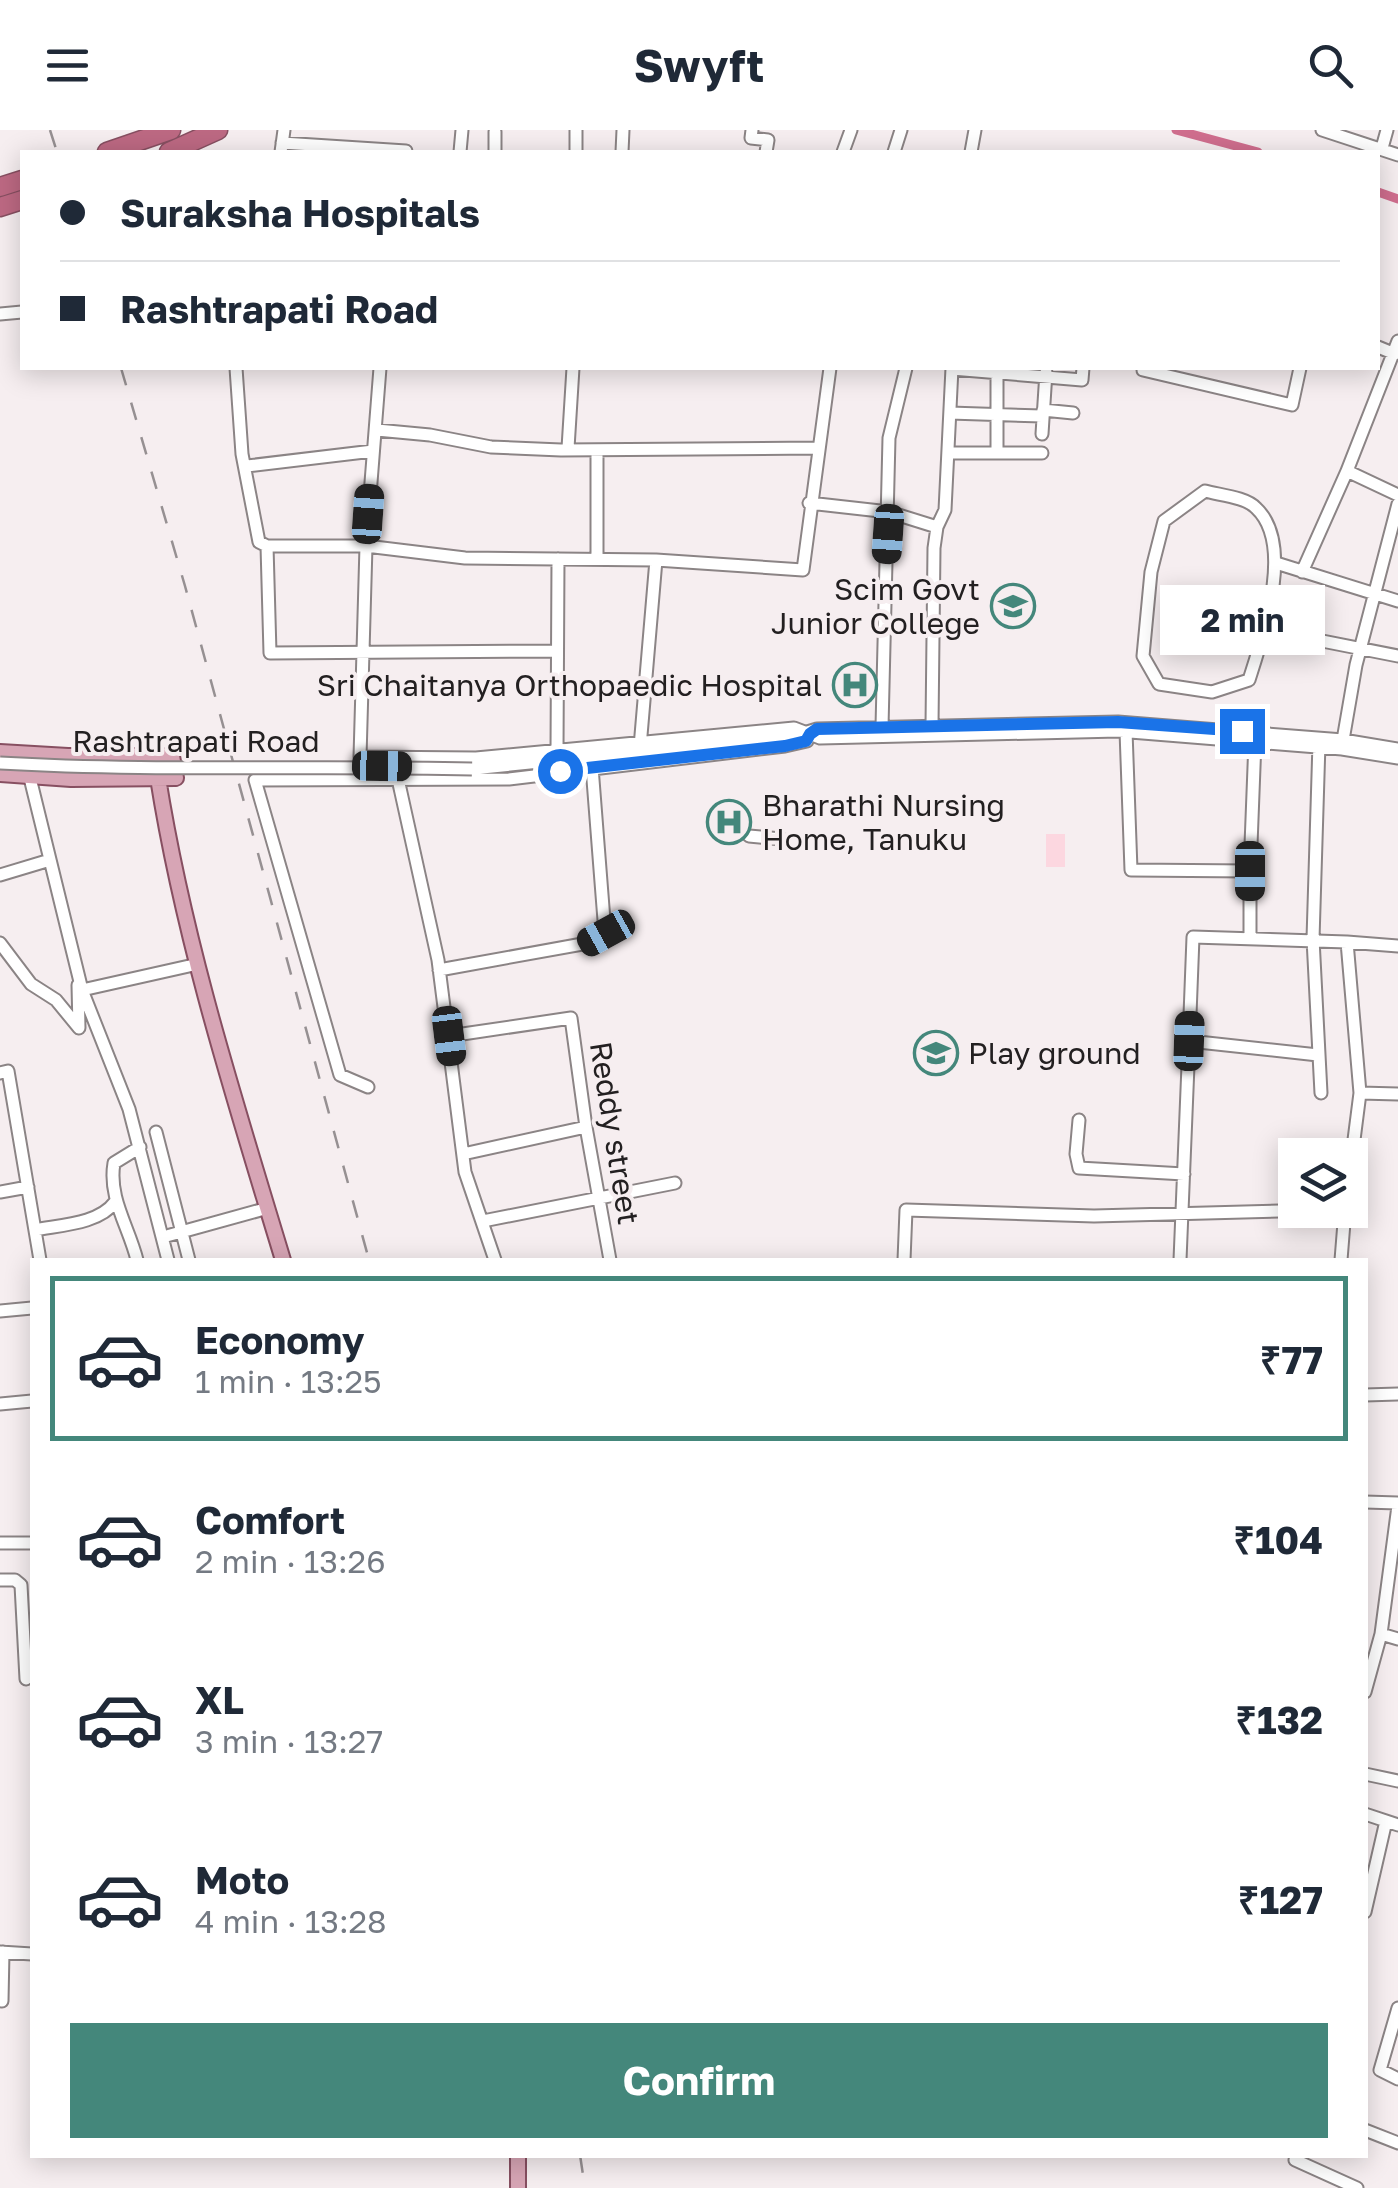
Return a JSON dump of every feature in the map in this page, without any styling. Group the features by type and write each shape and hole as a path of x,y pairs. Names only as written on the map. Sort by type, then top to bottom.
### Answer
{"highway":[{"path":"114,150 171,130"},
{"path":"173,150 218,130"}],"main road":[{"path":"0,752 172,756 176,778 71,779 0,774"},
{"path":"158,778 169,849 198,964 282,1258"},
{"path":"518,2158 518,2188"}],"street":[{"path":"752,130 751,138 768,140 766,150"},
{"path":"1382,148 1387,130"},
{"path":"1330,131 1398,155"},
{"path":"283,142 341,150"},
{"path":"1302,572 1396,348"},
{"path":"236,370 240,432 259,542 267,546 366,546 465,558 656,560 803,570 830,370"},
{"path":"380,370 366,546 360,757 559,754 810,734 820,738 1126,732 1255,741 1344,740 1398,749"},
{"path":"568,448 573,370"},
{"path":"882,727 889,438 906,370"},
{"path":"932,725 934,548 944,510 950,453 952,370"},
{"path":"997,453 997,370 1046,371 1082,380 1083,370"},
{"path":"1142,370 1292,405 1300,370"},
{"path":"1042,434 1046,371"},
{"path":"950,413 1073,413"},
{"path":"377,430 491,447 818,448"},
{"path":"597,450 597,558"},
{"path":"247,466 372,451"},
{"path":"950,453 1042,452"},
{"path":"1347,471 1398,495"},
{"path":"1205,491 1254,504 1270,525 1276,563 1264,635 1249,680 1212,692 1160,684 1143,656 1151,572 1164,521 1205,491"},
{"path":"809,503 889,512 937,526"},
{"path":"1344,740 1361,647 1398,504"},
{"path":"267,546 270,653 556,651"},
{"path":"558,559 559,754"},
{"path":"640,746 656,560"},
{"path":"1276,563 1398,602"},
{"path":"1302,637 1398,656"},
{"path":"368,1088 340,1075 255,780 509,779 785,746 806,741 817,729 932,725 1118,722 1319,742 1398,758"},
{"path":"1126,732 1131,870 1250,871"},
{"path":"1250,937 1255,741"},
{"path":"1319,742 1313,939 1321,1093"},
{"name":"Rashtrapati Road","path":"0,762 56,766 472,768 559,754"},
{"path":"68,756 71,779"},
{"path":"439,970 588,943 606,933 592,767"},
{"path":"30,778 82,990 106,1044 140,1147 168,1258"},
{"path":"398,779 439,970 465,1172 495,1258"},
{"path":"750,836 782,839"},
{"path":"0,874 50,860"},
{"path":"1180,1258 1193,937 1313,939 1398,946"},
{"path":"1347,942 1360,1094 1354,1138"},
{"path":"0,943 31,984 56,1000 78,1028 78,972"},
{"path":"82,990 198,964"},
{"name":"Reddy street","path":"449,1036 572,1018 586,1127 610,1258"},
{"path":"1189,1041 1318,1055"},
{"path":"0,1073 8,1071 40,1258"},
{"path":"1360,1094 1398,1094"},
{"path":"1080,1120 1076,1154 1079,1168 1184,1174"},
{"path":"463,1154 586,1127"},
{"path":"156,1132 188,1258"},
{"path":"136,1258 126,1222 115,1202 112,1179 114,1163 140,1147"},
{"path":"483,1222 675,1183"},
{"path":"0,1192 28,1187"},
{"path":"35,1230 90,1218 110,1209 115,1202"},
{"path":"162,1236 268,1208"},
{"path":"904,1258 906,1210 1011,1215 1278,1211"},
{"path":"1341,1258 1344,1228"},
{"path":"0,1310 30,1308"},
{"path":"1368,1395 1398,1394"},
{"path":"0,1404 30,1400"},
{"path":"1368,1502 1398,1505 1380,1634 1368,1680"},
{"path":"0,1544 30,1543"},
{"path":"0,1580 21,1584 26,1679"},
{"path":"1380,1634 1398,1638"},
{"path":"1368,1775 1398,1781"},
{"path":"1368,1815 1392,1823 1368,1902"},
{"path":"2,2001 2,1952 30,1954"},
{"path":"1380,2070 1398,2008"},
{"path":"1368,2066 1398,2079"},
{"path":"1368,2131 1398,2143"},
{"path":"1295,2160 1357,2188"}],"shaded area":[{"path":"1046,834 1065,834 1065,867 1046,867"}],"waterway":[{"path":"1176,130 1251,150"},
{"path":"1380,193 1398,199"}],"railway":[{"path":"50,130 56,150"},
{"path":"122,370 185,586 368,1258"},
{"path":"580,2158 585,2188"}],"place":[{"name":"Scim Govt Junior College","path":"1013,606"},
{"name":"Sri Chaitanya Orthopaedic Hospital","path":"855,685"},
{"name":"Bharathi Nursing Home, Tanuku","path":"729,822"},
{"name":"Play ground","path":"936,1053"}],"route":[{"path":"560,771 785,746 806,741 817,729 1118,722 1242,731"}]}
